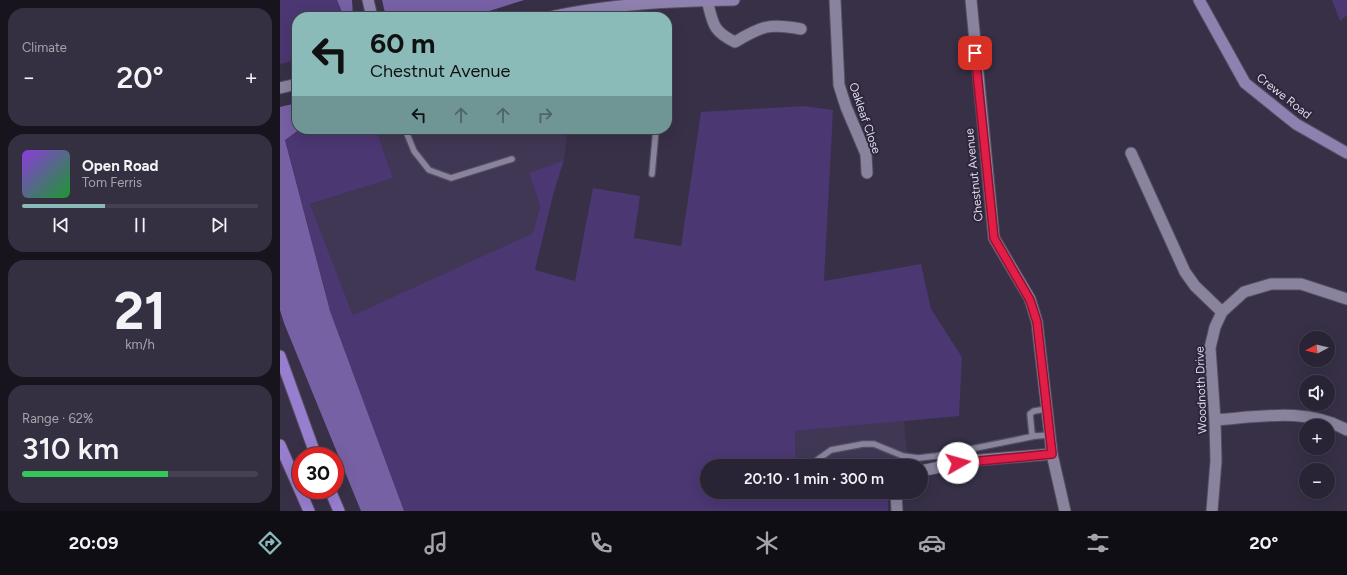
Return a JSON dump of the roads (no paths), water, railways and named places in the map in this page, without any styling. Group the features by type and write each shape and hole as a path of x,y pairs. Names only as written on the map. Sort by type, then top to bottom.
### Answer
{"highway":[{"path":"280,356 313,447"},
{"path":"280,445 309,511"},
{"path":"334,499 339,511"}],"main road":[{"path":"368,0 371,12"},
{"path":"573,12 619,6 707,0 734,0"},
{"name":"Crewe Road","path":"1199,0 1245,83 1296,124 1347,153"}],"street":[{"path":"707,0 714,27 721,36 735,42 757,29 780,25 801,29"},
{"name":"Oakleaf Close","path":"835,0 839,85 846,107 866,154 868,174"},
{"name":"Chestnut Avenue","path":"971,0 994,238 1034,309 1037,322 1052,454 1065,511"},
{"path":"280,88 292,85"},
{"path":"1131,153 1185,272 1195,286 1222,312 1244,292 1271,284 1301,284 1347,299"},
{"name":"Woodnoth Drive","path":"1212,511 1216,461 1210,348 1215,327 1222,312"},
{"path":"1215,420 1282,415 1310,417 1347,430"},
{"path":"928,470 968,461 1052,454"},
{"path":"896,499 897,511"}],"lane":[{"path":"619,6 619,12"},
{"path":"407,134 414,152 429,170 451,178 512,159"},
{"path":"652,174 656,134"},
{"path":"1035,436 1032,434 1030,414 1034,411 1047,409"},
{"path":"818,459 831,450 863,444 874,444 903,456 918,458 936,456 1035,436 1050,435"}]}
